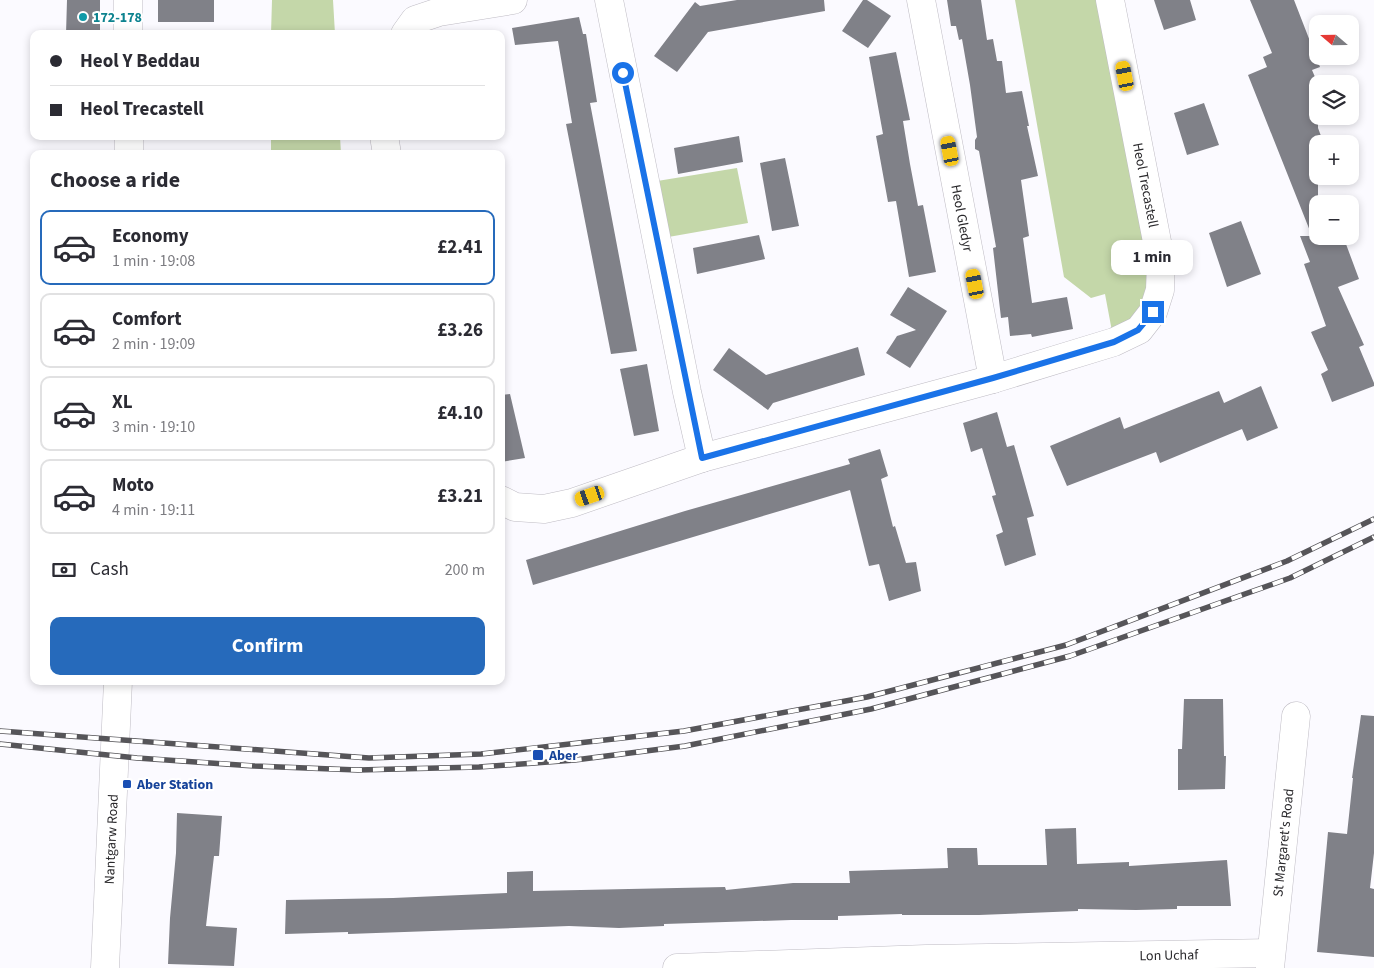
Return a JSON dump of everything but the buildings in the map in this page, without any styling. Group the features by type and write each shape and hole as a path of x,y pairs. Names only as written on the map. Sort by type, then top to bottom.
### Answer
{"street":[{"path":"128,0 128,30"},
{"path":"408,30 415,20 439,12 513,0"},
{"path":"609,0 702,458"},
{"name":"Heol Gledyr","path":"921,0 993,378"},
{"name":"Heol Trecastell","path":"505,502 515,507 544,509 572,503 702,458 993,378 1114,342 1138,330 1153,312 1160,290 1161,262 1110,0"},
{"name":"Nantgarw Road","path":"106,968 118,685"},
{"name":"St Margaret's Road","path":"1270,960 1296,716"},
{"name":"Lon Uchaf","path":"677,968 936,959 1270,960"}],"green space":[{"path":"272,0 333,0 335,30 271,30"},
{"path":"1015,0 1110,0 1160,290 1114,342 1105,294 1091,298 1064,277"},
{"path":"271,140 340,140 341,150 271,150"},
{"path":"737,168 748,223 657,239 645,183"}],"railway":[{"path":"0,731 369,758 481,754 684,731 867,697 1066,645 1287,561 1374,519"},
{"path":"0,744 137,758 254,766 358,770 479,767 575,760 685,746 871,709 1070,656 1290,578 1374,537"}],"place":[{"name":"172-178","path":"83,17"},
{"name":"Aber","path":"538,755"},
{"name":"Aber Station","path":"127,784"}],"route":[{"path":"623,73 702,458 993,378 1114,342 1138,330 1153,312"}]}
